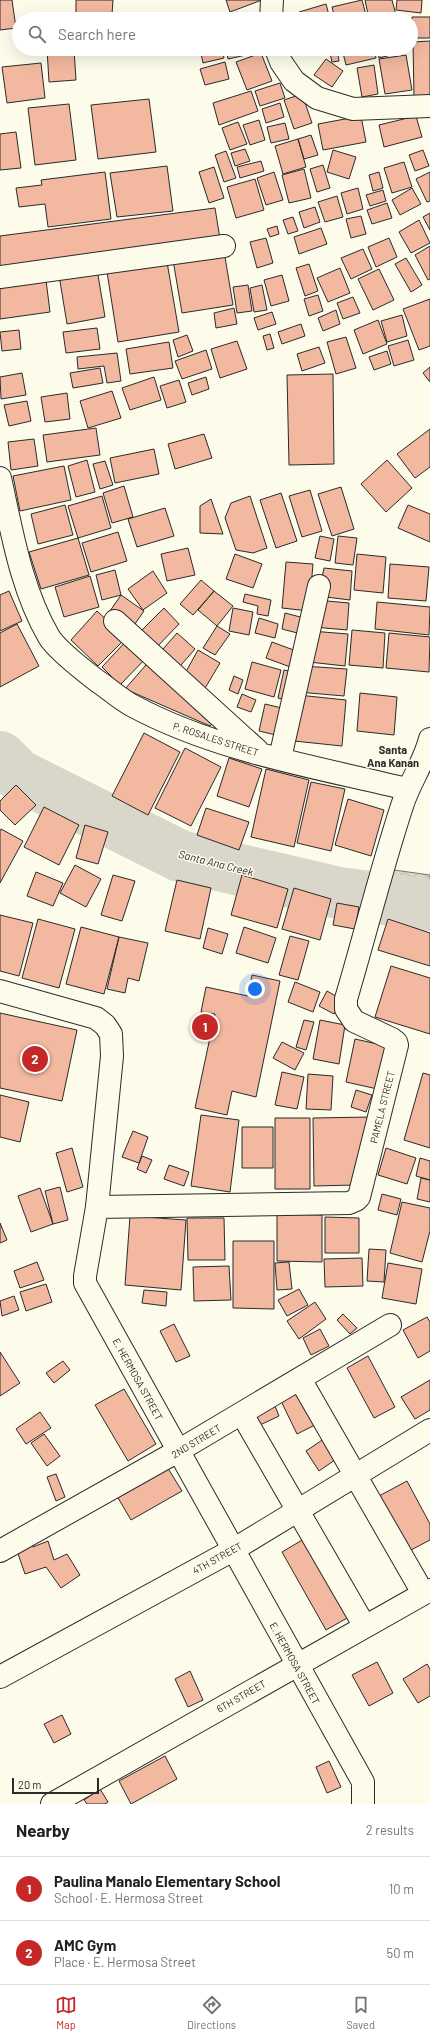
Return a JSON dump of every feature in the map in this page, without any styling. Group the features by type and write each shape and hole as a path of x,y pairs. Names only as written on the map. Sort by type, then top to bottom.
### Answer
{"street":[{"path":"271,12 272,0"},
{"path":"279,56 294,81 317,98 353,109 430,106"},
{"path":"0,277 224,246"},
{"name":"P. ROSALES STREET","path":"0,478 15,544 32,603 50,638 82,669 131,705 183,730 270,756 407,789"},
{"path":"115,621 270,756 319,586"},
{"name":"PAMELA STREET","path":"97,1208 349,1203 356,1200 361,1193 397,1045 396,1042 354,1021 346,1009 346,1000 373,905 383,863 407,789 427,750 430,739"},
{"name":"E. HERMOSA STREET","path":"0,991 96,1018 106,1025 111,1034 112,1056 108,1108 97,1208 84,1276 85,1284 296,1665 363,1782 363,1804"},
{"name":"2ND STREET","path":"0,1551 178,1452 390,1325"},
{"path":"300,1379 427,1592"},
{"path":"242,1414 364,1625"},
{"name":"4TH STREET","path":"0,1677 233,1550 430,1430"},
{"name":"6TH STREET","path":"52,1804 364,1625 427,1592"}],"water":[{"path":"394,870 430,875 430,918 385,909"}],"building":[{"path":"0,0 12,0 14,12 12,12 12,28 0,30"},
{"path":"76,0 113,0 112,12 76,12"},
{"path":"226,0 262,0 230,12"},
{"path":"362,0 365,12 333,12 332,7"},
{"path":"365,0 392,0 395,12 368,12"},
{"path":"397,0 422,0 421,13 396,10"},
{"path":"326,4 328,12 299,12"},
{"path":"418,17 430,17 430,38 418,38"},
{"path":"430,41 430,96 414,97 413,56 418,56 418,42"},
{"path":"47,56 74,56 76,80 49,82"},
{"path":"202,56 224,56 224,58 203,63"},
{"path":"227,56 242,56 228,59"},
{"path":"253,56 262,56 272,81 247,90 236,62"},
{"path":"331,56 338,56 339,61 332,62"},
{"path":"344,56 376,56 376,58 346,65"},
{"path":"406,56 412,90 385,94 379,59"},
{"path":"326,59 343,71 332,87 314,75"},
{"path":"225,62 229,79 205,85 200,69"},
{"path":"41,63 45,98 7,103 2,67"},
{"path":"374,65 378,94 362,97 357,68"},
{"path":"280,83 285,98 260,106 255,91"},
{"path":"251,91 258,111 219,125 213,103"},
{"path":"302,94 312,123 294,129 284,100"},
{"path":"149,99 156,152 98,159 91,105"},
{"path":"280,103 284,117 266,123 262,109"},
{"path":"69,104 76,160 35,165 28,108"},
{"path":"361,116 366,142 323,150 318,124"},
{"path":"416,116 422,137 384,147 379,125"},
{"path":"259,120 265,140 250,145 243,125"},
{"path":"238,122 247,144 230,150 222,128"},
{"path":"285,123 289,139 271,143 267,127"},
{"path":"16,132 21,168 0,170 0,134"},
{"path":"311,135 318,155 304,159 298,139"},
{"path":"298,139 306,167 283,174 275,146"},
{"path":"245,149 250,161 235,166 231,153"},
{"path":"333,150 356,157 349,179 327,172"},
{"path":"423,150 429,166 415,171 409,155"},
{"path":"226,151 236,178 224,182 215,155"},
{"path":"261,161 264,171 240,178 237,167"},
{"path":"404,162 412,187 392,193 384,168"},
{"path":"323,165 330,188 317,192 310,169"},
{"path":"167,166 173,211 117,217 110,173"},
{"path":"214,167 224,198 209,203 199,172"},
{"path":"304,169 311,198 289,203 282,175"},
{"path":"105,172 111,219 48,227 45,204 19,207 16,188 42,185 41,180"},
{"path":"274,172 283,200 266,205 257,178"},
{"path":"379,172 383,188 373,191 369,175"},
{"path":"430,172 430,201 427,202 416,179"},
{"path":"255,179 264,210 236,218 227,187"},
{"path":"358,188 363,209 347,214 341,193"},
{"path":"412,188 421,204 400,215 392,200"},
{"path":"383,190 386,201 370,206 366,195"},
{"path":"337,196 343,217 325,222 318,202"},
{"path":"387,203 392,218 372,224 367,210"},
{"path":"315,207 320,222 304,228 299,212"},
{"path":"215,208 221,245 0,274 0,236"},
{"path":"430,213 430,230 423,217"},
{"path":"361,216 366,234 351,238 346,219"},
{"path":"293,217 298,231 288,234 283,220"},
{"path":"419,220 430,243 411,253 399,232"},
{"path":"277,226 279,234 270,237 267,229"},
{"path":"321,228 327,244 299,254 294,237"},
{"path":"266,238 273,263 257,268 250,242"},
{"path":"389,238 397,257 376,267 368,247"},
{"path":"430,246 430,279 428,280 415,255"},
{"path":"363,249 372,269 351,279 341,258"},
{"path":"224,251 233,305 182,313 173,260"},
{"path":"406,258 422,285 411,292 395,264"},
{"path":"167,262 179,332 118,342 107,272"},
{"path":"309,264 318,291 305,296 296,268"},
{"path":"340,268 350,293 328,302 317,278"},
{"path":"97,269 105,317 67,324 59,275"},
{"path":"379,269 394,300 373,310 358,279"},
{"path":"45,272 50,312 0,319 0,279"},
{"path":"282,275 289,301 271,306 264,280"},
{"path":"248,285 252,311 237,313 233,287"},
{"path":"262,285 267,310 254,312 250,288"},
{"path":"318,295 323,311 309,316 304,299"},
{"path":"353,297 360,313 343,319 337,303"},
{"path":"430,299 430,346 419,350 403,309"},
{"path":"234,308 237,324 216,328 214,313"},
{"path":"336,310 340,324 323,331 318,318"},
{"path":"272,312 276,324 258,330 254,318"},
{"path":"402,315 407,336 387,342 381,321"},
{"path":"378,320 387,344 363,354 354,330"},
{"path":"301,324 305,336 282,344 278,332"},
{"path":"97,328 100,349 66,353 63,332"},
{"path":"19,330 21,349 2,351 0,332"},
{"path":"270,334 274,348 267,350 263,336"},
{"path":"187,335 193,351 178,357 173,340"},
{"path":"346,337 356,368 336,374 327,342"},
{"path":"408,340 414,360 394,366 388,346"},
{"path":"237,341 247,369 220,378 211,349"},
{"path":"169,342 173,368 130,374 126,349"},
{"path":"319,347 325,363 302,371 297,354"},
{"path":"206,350 212,369 182,379 175,361"},
{"path":"387,351 391,364 374,370 369,357"},
{"path":"117,353 121,381 107,383 104,366 78,369 77,357"},
{"path":"430,367 430,382 423,373"},
{"path":"100,368 103,383 73,388 70,373"},
{"path":"22,373 26,395 1,399 0,377"},
{"path":"333,374 334,464 289,465 287,375"},
{"path":"154,377 161,400 130,410 122,388"},
{"path":"206,377 209,389 192,395 188,383"},
{"path":"179,380 186,402 167,408 160,386"},
{"path":"112,391 121,418 88,428 80,401"},
{"path":"67,393 70,419 45,422 41,397"},
{"path":"27,401 31,421 9,426 4,405"},
{"path":"96,428 100,455 47,462 43,435"},
{"path":"430,429 430,467 415,478 397,454"},
{"path":"204,434 212,458 175,469 168,444"},
{"path":"34,439 38,466 11,470 8,442"},
{"path":"154,449 159,474 115,483 110,458"},
{"path":"87,460 95,492 76,497 68,466"},
{"path":"387,460 412,488 386,512 361,484"},
{"path":"105,461 113,485 100,489 93,464"},
{"path":"64,466 71,500 20,511 13,476"},
{"path":"124,486 133,517 112,523 103,493"},
{"path":"341,487 354,529 332,536 318,494"},
{"path":"310,490 322,531 302,537 289,496"},
{"path":"281,493 297,541 276,548 260,500"},
{"path":"102,496 111,528 78,538 68,506"},
{"path":"250,496 267,548 253,553 236,550 225,518 231,503"},
{"path":"211,499 223,534 200,533 200,506"},
{"path":"65,505 73,535 38,544 31,514"},
{"path":"408,505 430,514 430,542 398,528"},
{"path":"165,508 174,536 137,547 128,519"},
{"path":"118,532 127,561 91,572 82,543"},
{"path":"320,536 334,539 330,561 315,558"},
{"path":"338,536 357,538 353,565 335,563"},
{"path":"78,538 89,575 41,589 29,552"},
{"path":"188,548 195,575 167,581 161,554"},
{"path":"235,554 262,564 253,588 226,579"},
{"path":"357,554 386,557 383,593 354,590"},
{"path":"286,562 313,564 309,611 282,608"},
{"path":"390,564 429,567 426,601 388,598"},
{"path":"324,568 352,571 350,600 318,596"},
{"path":"115,570 121,595 102,600 96,575"},
{"path":"153,571 167,593 143,610 128,589"},
{"path":"90,576 99,607 64,617 55,587"},
{"path":"201,580 214,591 193,615 180,604"},
{"path":"9,591 22,621 0,631 0,595"},
{"path":"214,591 233,606 217,626 198,610"},
{"path":"245,594 271,600 268,616 257,614 258,606 243,602"},
{"path":"121,595 144,611 130,631 108,614"},
{"path":"316,600 349,603 347,630 314,627"},
{"path":"377,602 430,607 429,635 375,629"},
{"path":"164,608 179,624 154,650 138,634"},
{"path":"233,608 253,612 249,635 229,631"},
{"path":"97,611 126,638 98,666 71,640"},
{"path":"285,613 308,619 305,635 282,629"},
{"path":"259,618 278,624 275,638 255,633"},
{"path":"17,624 39,666 0,687 0,633"},
{"path":"217,626 230,634 215,655 203,648"},
{"path":"352,630 385,633 383,668 349,665"},
{"path":"311,631 348,634 345,666 309,662"},
{"path":"177,633 195,649 174,673 156,657"},
{"path":"389,633 430,637 429,672 386,668"},
{"path":"129,638 148,656 120,685 102,667"},
{"path":"272,642 299,652 293,668 266,658"},
{"path":"198,650 220,663 204,690 183,677"},
{"path":"152,658 216,720 210,726 125,689"},
{"path":"252,662 281,670 274,697 245,689"},
{"path":"303,666 347,669 344,696 298,692"},
{"path":"284,670 299,673 293,702 278,698"},
{"path":"234,676 243,680 238,694 229,690"},
{"path":"360,693 397,697 394,735 357,731"},
{"path":"242,694 256,700 251,712 237,707"},
{"path":"298,695 346,700 342,746 294,741"},
{"path":"265,704 286,709 280,736 259,731"},
{"path":"144,733 180,752 148,815 112,796"},
{"path":"185,748 221,767 191,826 155,808"},
{"path":"229,758 262,769 249,807 217,796"},
{"path":"266,769 309,780 294,847 251,837"},
{"path":"311,782 345,789 331,851 297,843"},
{"path":"16,785 36,805 15,825 0,810 0,801"},
{"path":"348,799 384,810 371,856 335,845"},
{"path":"44,807 79,825 59,865 24,847"},
{"path":"206,808 249,822 239,850 197,835"},
{"path":"85,825 108,832 98,864 76,858"},
{"path":"1,829 23,841 0,883 0,831"},
{"path":"75,865 101,879 86,907 60,893"},
{"path":"36,872 63,883 53,906 27,896"},
{"path":"113,875 135,881 122,921 101,915"},
{"path":"242,875 288,889 277,928 231,915"},
{"path":"177,880 211,888 200,939 165,931"},
{"path":"294,888 331,899 320,940 282,929"},
{"path":"337,903 359,907 355,929 333,925"},
{"path":"0,915 33,923 19,976 0,971"},
{"path":"38,919 75,929 59,988 22,978"},
{"path":"388,919 430,933 430,966 378,950"},
{"path":"81,927 119,937 104,994 66,984"},
{"path":"244,927 276,938 268,963 236,953"},
{"path":"208,928 228,934 222,954 203,948"},
{"path":"290,936 309,941 298,980 279,975"},
{"path":"119,937 148,943 139,981 128,978 125,993 107,989"},
{"path":"391,966 430,978 430,1034 375,1017"},
{"path":"252,975 280,981 256,1097 232,1091 227,1115 195,1108 215,1014 201,1012 206,987 248,996"},
{"path":"295,982 320,992 313,1012 288,1002"},
{"path":"327,991 341,999 334,1014 319,1006"},
{"path":"0,1013 77,1030 62,1101 0,1088"},
{"path":"304,1020 314,1022 306,1050 296,1047"},
{"path":"320,1020 345,1025 339,1064 313,1059"},
{"path":"355,1039 391,1047 382,1090 346,1082"},
{"path":"282,1042 304,1053 295,1070 273,1058"},
{"path":"282,1072 304,1077 297,1109 275,1105"},
{"path":"423,1073 430,1075 430,1148 404,1140"},
{"path":"308,1074 333,1076 331,1110 306,1109"},
{"path":"356,1090 372,1095 366,1112 351,1107"},
{"path":"0,1095 29,1102 20,1142 0,1137"},
{"path":"201,1115 239,1120 230,1192 191,1186"},
{"path":"371,1117 355,1185 314,1186 313,1118"},
{"path":"275,1118 310,1118 310,1189 275,1189"},
{"path":"242,1127 273,1127 273,1168 242,1168"},
{"path":"133,1131 148,1137 139,1163 122,1157"},
{"path":"72,1148 83,1187 67,1192 56,1153"},
{"path":"386,1148 416,1158 407,1184 378,1175"},
{"path":"142,1156 152,1160 146,1173 137,1169"},
{"path":"420,1158 430,1161 430,1180 416,1176"},
{"path":"169,1165 189,1172 184,1186 164,1179"},
{"path":"421,1178 430,1180 430,1202 417,1199"},
{"path":"60,1187 68,1220 53,1224 45,1191"},
{"path":"40,1188 53,1224 31,1232 18,1196"},
{"path":"382,1194 401,1199 397,1215 378,1210"},
{"path":"402,1202 430,1208 430,1231 422,1262 390,1253"},
{"path":"277,1214 322,1215 322,1262 277,1261"},
{"path":"130,1216 186,1220 181,1290 125,1285"},
{"path":"325,1217 359,1218 359,1253 325,1253"},
{"path":"187,1218 224,1218 225,1260 188,1260"},
{"path":"0,1223 7,1240 0,1243"},
{"path":"233,1241 274,1241 274,1309 233,1308"},
{"path":"369,1249 386,1250 384,1282 367,1281"},
{"path":"362,1258 363,1286 325,1287 324,1259"},
{"path":"37,1262 44,1280 20,1288 14,1271"},
{"path":"289,1262 292,1289 277,1290 275,1263"},
{"path":"388,1263 422,1269 416,1304 382,1298"},
{"path":"229,1266 231,1300 194,1301 193,1267"},
{"path":"46,1284 52,1302 26,1311 20,1292"},
{"path":"299,1289 308,1305 287,1316 278,1300"},
{"path":"144,1290 167,1292 166,1306 142,1303"},
{"path":"14,1296 19,1310 2,1316 0,1301"},
{"path":"315,1302 326,1319 299,1339 287,1321"},
{"path":"343,1314 357,1328 350,1334 337,1320"},
{"path":"427,1317 430,1322 430,1351 418,1358 403,1330"},
{"path":"174,1324 190,1356 176,1362 160,1331"},
{"path":"320,1329 329,1346 311,1355 303,1338"},
{"path":"0,1352 20,1383 0,1396"},
{"path":"368,1356 395,1407 374,1418 347,1368"},
{"path":"63,1361 70,1370 54,1383 46,1373"},
{"path":"430,1380 430,1410 415,1419 401,1397"},
{"path":"124,1389 156,1444 128,1461 95,1405"},
{"path":"300,1392 323,1421 297,1434 281,1401"},
{"path":"273,1401 279,1416 260,1425 253,1409"},
{"path":"40,1412 51,1428 26,1444 16,1429"},
{"path":"44,1434 60,1456 47,1466 31,1443"},
{"path":"331,1434 342,1455 319,1471 306,1451"},
{"path":"164,1462 182,1491 131,1520 114,1491"},
{"path":"56,1474 65,1497 56,1501 47,1477"},
{"path":"407,1481 430,1524 430,1540 409,1551 379,1496"},
{"path":"30,1539 33,1547 48,1541 54,1560 67,1554 80,1575 61,1588 46,1567 25,1574 15,1545"},
{"path":"304,1539 349,1617 326,1630 282,1552"},
{"path":"377,1662 393,1693 369,1706 352,1675"},
{"path":"427,1664 430,1669 430,1696 418,1703 403,1679"},
{"path":"190,1671 203,1700 188,1707 175,1679"},
{"path":"62,1715 71,1734 54,1743 44,1724"},
{"path":"165,1756 177,1779 131,1804 119,1781"},
{"path":"329,1761 341,1787 327,1793 316,1767"},
{"path":"100,1789 108,1802 105,1804 87,1804 84,1800"}],"waterway":[{"name":"Santa Ana Creek","path":"0,757 18,775 180,856 339,893 430,905"}],"place":[{"name":"Paulina Manalo Elementary School","path":"205,1027"},
{"name":"AMC Gym","path":"35,1059"}],"district":[{"name":"Santa Ana Kanan","path":"393,756"}]}
